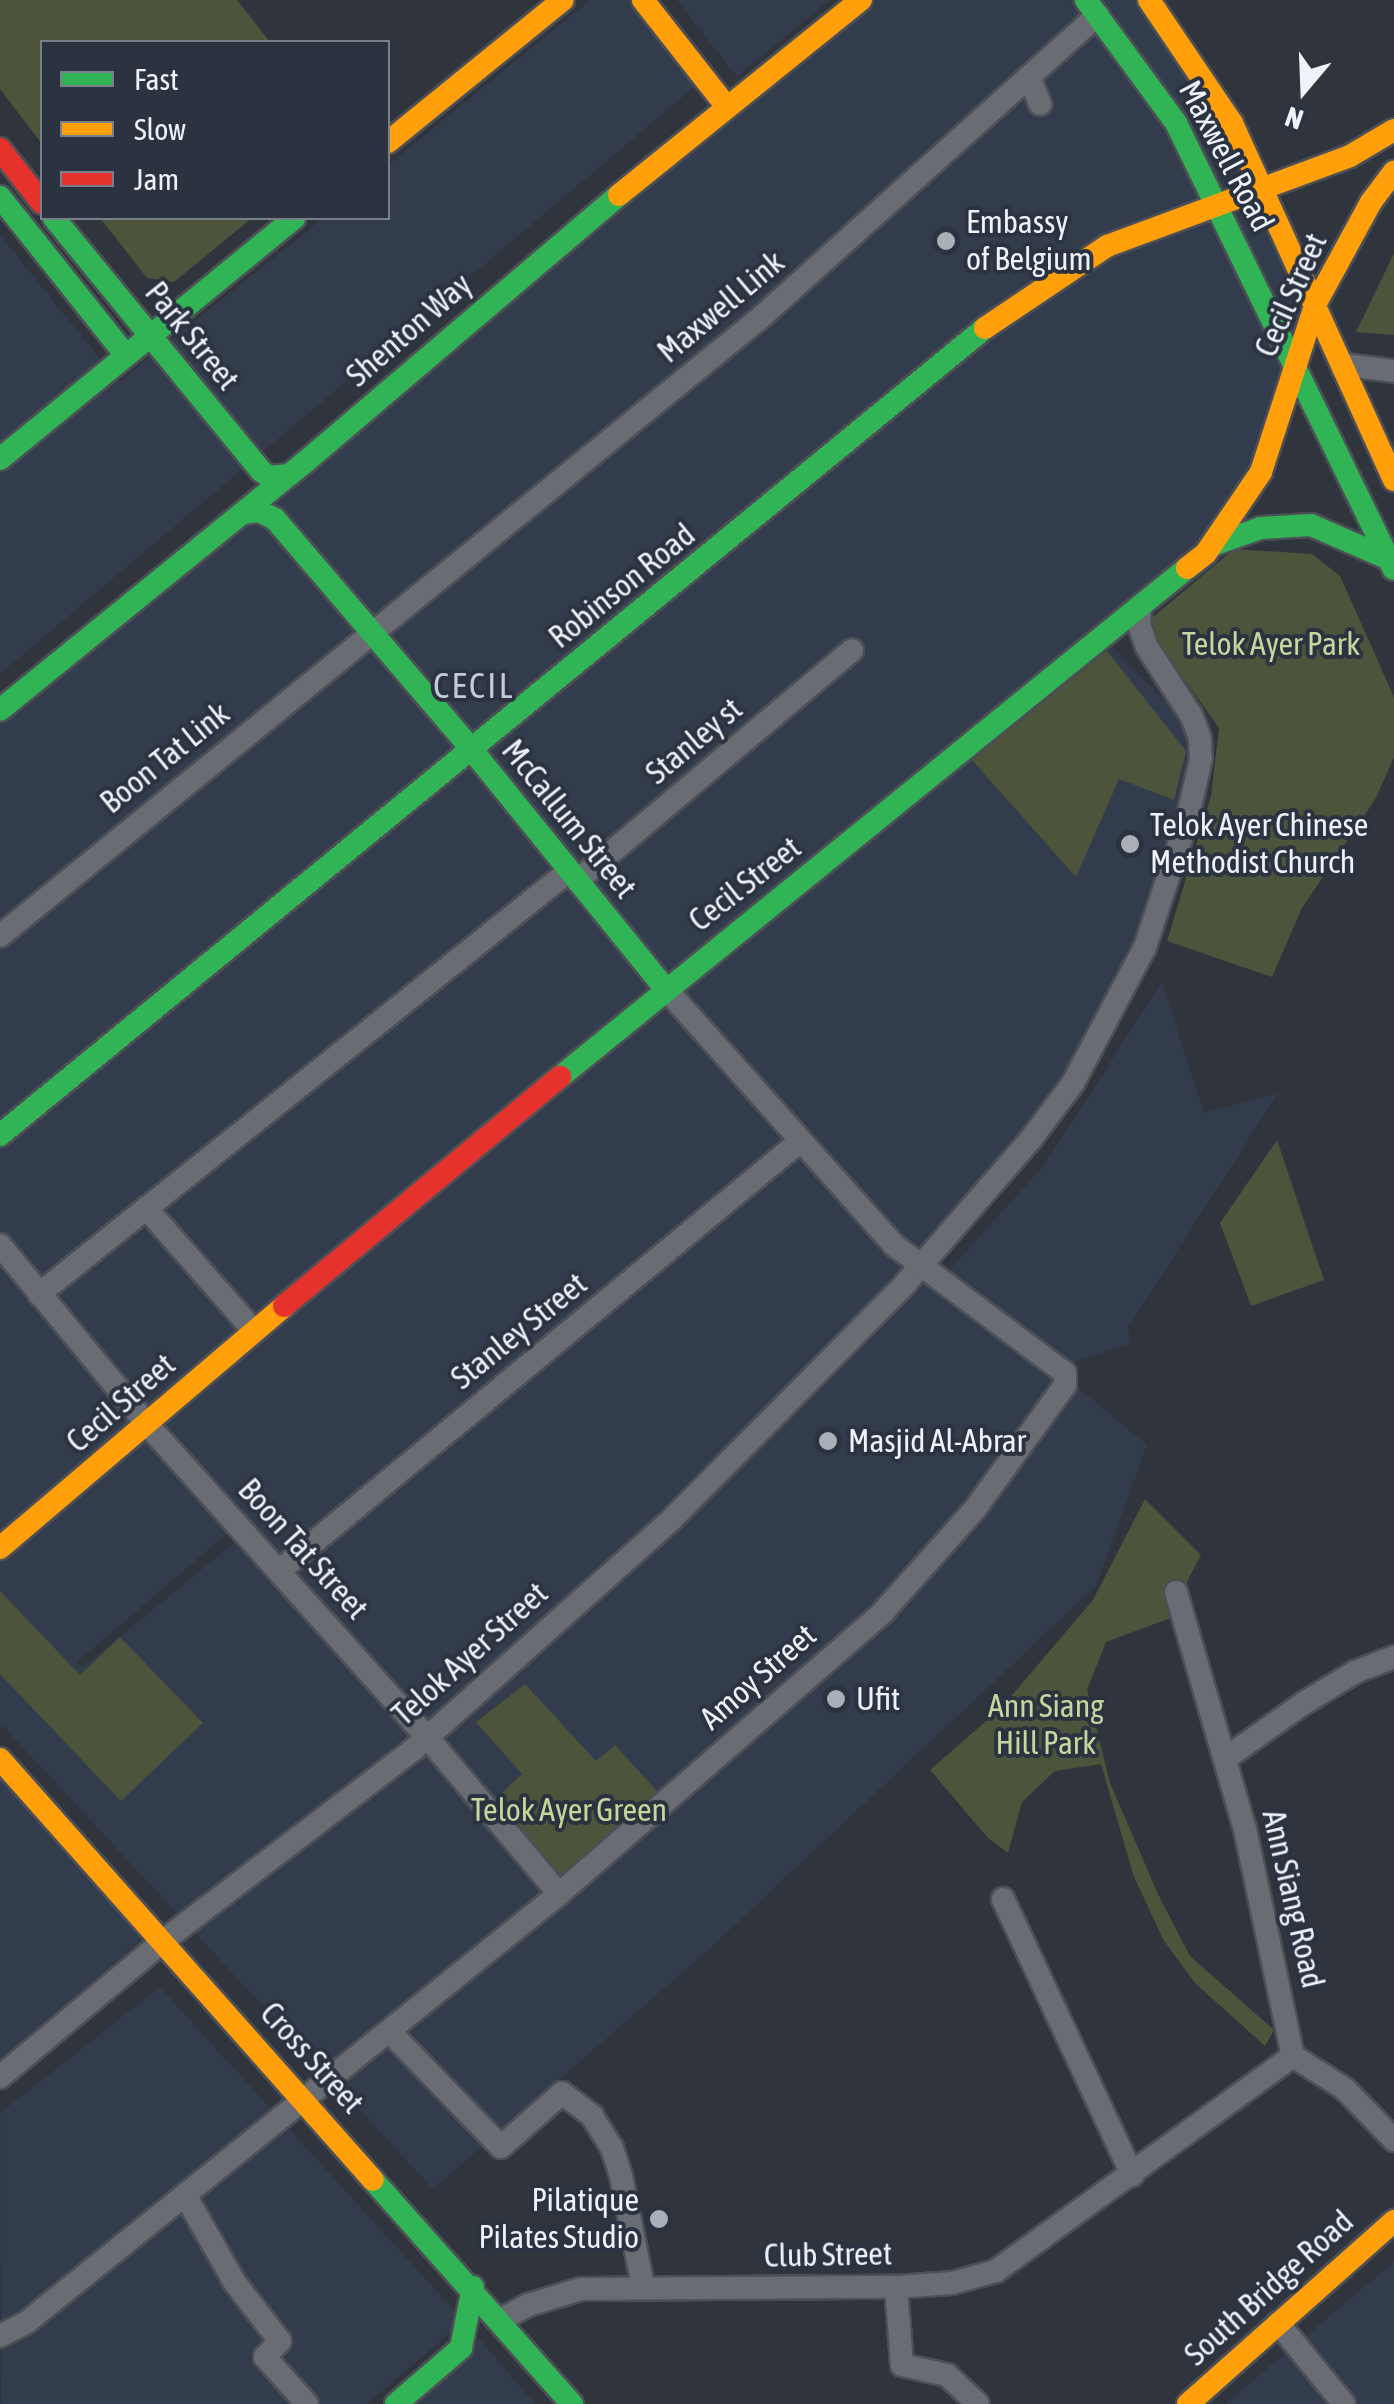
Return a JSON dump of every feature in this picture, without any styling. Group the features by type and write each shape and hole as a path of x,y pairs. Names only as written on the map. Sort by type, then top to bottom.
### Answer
{"main road":[{"path":"390,140 563,0"},
{"path":"643,0 726,107"},
{"name":"Shenton Way","path":"0,710 289,475 726,107 861,0"},
{"name":"Maxwell Road","path":"1149,0 1218,98 1346,365 1394,480"},
{"name":"Maxwell Road","path":"1092,7 1176,122 1391,564"},
{"name":"Robinson Road","path":"0,1135 1006,311 1108,246 1350,156 1394,130"},
{"path":"0,150 40,200"},
{"name":"Cecil Street","path":"0,1548 665,988 1140,609 1214,545 1261,472 1316,303 1371,202 1394,172"},
{"name":"Park Street","path":"0,197 125,354"},
{"name":"Park Street","path":"56,220 261,471 270,476 289,475"},
{"path":"0,459 292,220"},
{"name":"McCallum Street","path":"244,512 259,511 275,519 472,750 665,988"},
{"path":"1214,545 1261,528 1311,524 1391,564"},
{"name":"Cross Street","path":"0,1759 572,2404"},
{"name":"South Bridge Road","path":"1188,2404 1394,2220"},
{"path":"396,2404 455,2355 464,2338 473,2288"},
{"path":"381,2404 454,2339 464,2338"}],"street":[{"name":"Maxwell Link","path":"374,634 976,143 1092,7"},
{"path":"1030,79 1040,104"},
{"path":"1346,365 1394,371"},
{"path":"1140,609 1138,626 1146,647 1191,715 1200,738"},
{"name":"Boon Tat Link","path":"0,936 374,634"},
{"path":"1099,641 1120,642 1135,652 1200,738"},
{"name":"Stanley st","path":"38,1294 573,876 852,650"},
{"name":"Telok Ayer Street","path":"0,2077 163,1941 262,1870 427,1737 672,1519 928,1272 947,1238 1073,1084 1122,995 1145,947 1174,864 1193,800 1201,759 1200,738"},
{"name":"McCallum Street","path":"665,988 894,1245 928,1272"},
{"name":"Stanley Street","path":"280,1570 799,1142"},
{"path":"146,1208 254,1331"},
{"name":"Boon Tat Street","path":"0,1246 147,1424 427,1737 559,1894"},
{"name":"Amoy Street","path":"184,2196 283,2112 559,1894 883,1612 975,1510 1064,1385 1065,1373 928,1272"},
{"name":"Ann Siang Road","path":"1176,1592 1226,1758 1293,2056"},
{"path":"1226,1758 1355,1672 1394,1657"},
{"path":"1002,1899 1132,2175"},
{"path":"389,2031 502,2147 562,2093 592,2116 617,2162 644,2286"},
{"path":"1293,2056 1344,2088 1394,2140"},
{"name":"Club Street","path":"500,2320 550,2296 644,2286 896,2288 952,2283 996,2272 1293,2056"},
{"path":"0,2336 27,2322 184,2196 235,2283 280,2341 265,2357 307,2404"},
{"path":"896,2288 902,2364 947,2375 978,2404"},
{"path":"1278,2324 1344,2404"}],"shaded area":[{"path":"590,0 634,0 699,83 0,674 0,235 119,382 321,220 390,220 390,163"},
{"path":"677,0 830,0 737,77"},
{"path":"861,0 1149,0 1316,303 1261,472 1108,642 1200,738 1201,759 1103,1032 928,1259 936,1284 1043,1167 1162,982 1204,1113 1278,1093 1128,1328 1131,1343 1055,1368 1147,1445 1096,1586 706,1952 433,2189 3,1726 0,1728 0,710","holes":["237,1525 274,1567 235,1542 83,1667 77,1662"]},
{"path":"0,1759 146,1936 0,2060"},
{"path":"160,1987 464,2321 367,2404 1,2404 0,2113"},
{"path":"1394,2262 1394,2404 1225,2404"},
{"path":"480,2339 535,2404 403,2404"}],"green space":[{"path":"0,0 237,0 268,40 40,40 40,141 0,89"},
{"path":"102,220 250,220 174,282 147,278"},
{"path":"1394,253 1394,335 1356,332 1386,270"},
{"name":"Telok Ayer Park","path":"1234,549 1312,554 1340,576 1394,697 1394,757 1376,798 1302,908 1272,977 1167,941 1211,796 1219,728 1145,624"},
{"path":"1107,651 1186,751 1174,800 1119,779 1076,877 972,760"},
{"path":"1277,1140 1324,1280 1251,1306 1220,1223"},
{"name":"Ann Siang Hill Park","path":"1145,1499 1201,1555 1179,1597 1176,1616 1106,1642 1087,1690 1110,1783 1158,1894 1190,1956 1274,2030 1265,2046 1195,1983 1164,1941 1134,1877 1101,1764 1055,1771 1022,1802 1008,1853 988,1838 930,1770 1002,1707 1093,1600"},
{"path":"0,1591 80,1675 120,1637 203,1723 121,1801 0,1674"},
{"name":"Telok Ayer Green","path":"525,1684 596,1761 615,1745 665,1800 559,1894 493,1801 522,1774 476,1722"}],"traffic: fast":[{"path":"1086,0 1176,123 1394,569"},
{"path":"0,710 304,463 619,195"},
{"path":"0,197 125,354"},
{"path":"56,220 261,471 270,477 289,475"},
{"path":"0,459 292,220"},
{"path":"0,1135 985,328"},
{"path":"244,513 259,511 275,519 472,750 665,988"},
{"path":"1213,545 1261,528 1311,525 1389,559"},
{"path":"560,1077 1187,568"},
{"path":"373,2180 572,2404"},
{"path":"396,2404 461,2348 473,2287"}],"traffic: slow":[{"path":"390,140 563,0"},
{"path":"643,0 727,107"},
{"path":"619,195 861,0"},
{"path":"1149,0 1232,123 1394,480"},
{"path":"985,328 1107,246 1350,156 1394,130"},
{"path":"1187,568 1206,553 1261,472 1316,303 1371,202 1394,172"},
{"path":"0,1548 284,1306"},
{"path":"0,1759 373,2180"},
{"path":"1188,2404 1394,2221"}],"traffic: jam":[{"path":"0,149 40,200"},
{"path":"284,1306 560,1077"}],"place":[{"name":"Embassy of Belgium","path":"946,241"},
{"name":"Telok Ayer Chinese Methodist Church","path":"1130,844"},
{"name":"Masjid Al-Abrar","path":"828,1441"},
{"name":"Ufit","path":"836,1699"},
{"name":"Pilatique Pilates Studio","path":"659,2219"}],"district":[{"name":"CECIL","path":"474,685"}]}
